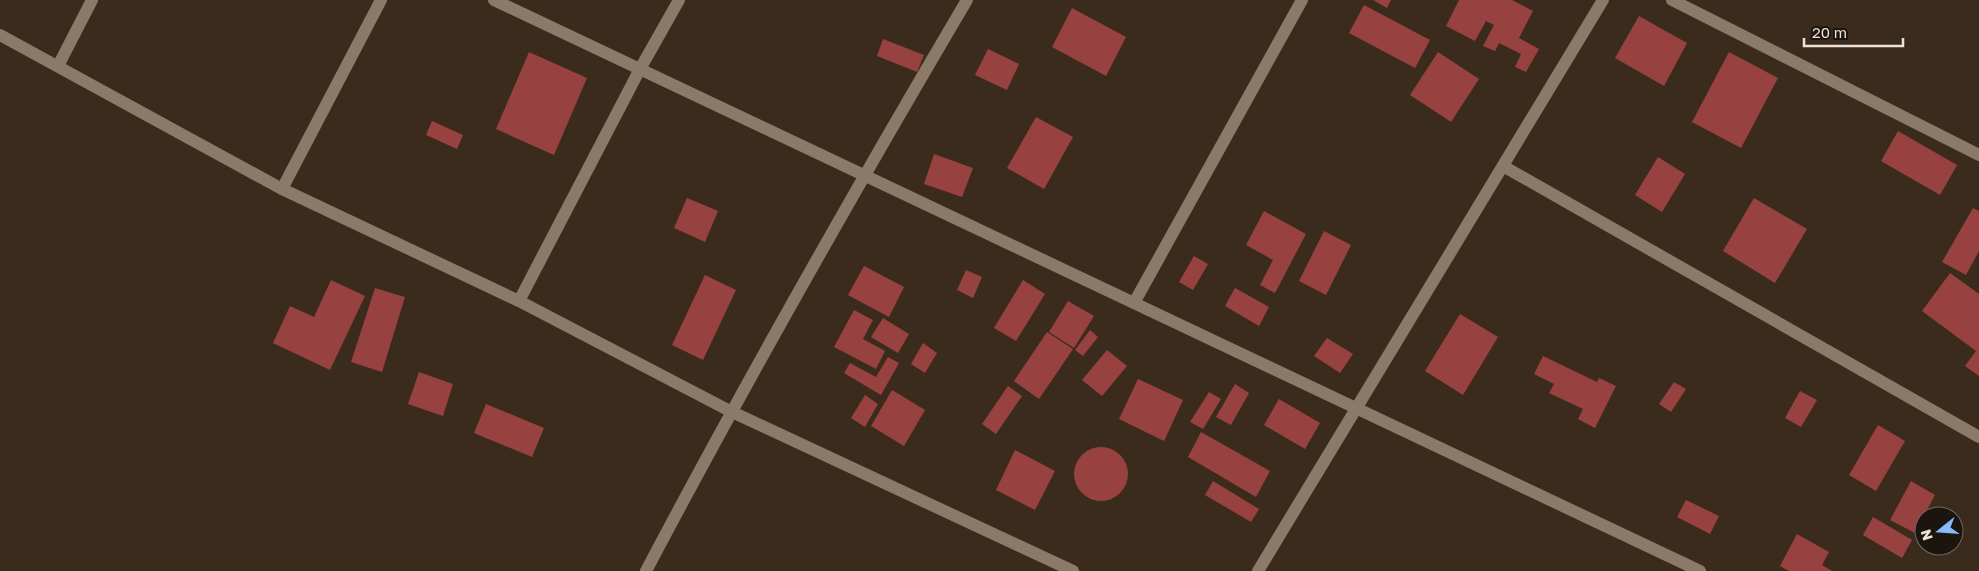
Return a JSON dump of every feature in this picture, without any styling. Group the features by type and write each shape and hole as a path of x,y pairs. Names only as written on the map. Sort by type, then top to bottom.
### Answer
{"street":[{"path":"58,66 92,0"},
{"path":"282,189 381,0"},
{"path":"494,0 1700,571"},
{"path":"518,301 640,69 679,0"},
{"path":"646,571 730,412 864,175 967,0"},
{"path":"1134,303 1302,0"},
{"path":"1258,571 1603,0"},
{"path":"1672,0 1979,155"},
{"path":"0,35 282,189 518,301 730,412 1073,571"},
{"path":"1503,166 1979,436"}],"building":[{"path":"1373,0 1391,0 1387,8"},
{"path":"1459,0 1512,0 1533,11 1519,38 1539,49 1526,72 1515,67 1521,54 1499,43 1495,51 1483,46 1494,25 1486,21 1475,41 1446,26"},
{"path":"1364,5 1430,40 1415,68 1349,33"},
{"path":"1072,8 1126,37 1106,76 1052,47"},
{"path":"1639,16 1687,43 1664,86 1615,58"},
{"path":"883,39 924,55 917,72 877,56"},
{"path":"988,49 1019,64 1007,90 975,75"},
{"path":"529,52 587,78 554,155 496,129"},
{"path":"1438,52 1479,79 1451,122 1410,95"},
{"path":"1729,52 1778,78 1741,148 1692,122"},
{"path":"1036,117 1073,137 1044,189 1007,168"},
{"path":"432,121 463,135 457,149 426,135"},
{"path":"1898,131 1957,165 1940,195 1881,161"},
{"path":"934,154 973,168 962,197 924,184"},
{"path":"1658,157 1685,174 1662,212 1635,195"},
{"path":"687,198 718,211 705,242 674,228"},
{"path":"1754,198 1807,229 1775,283 1723,251"},
{"path":"1973,208 1979,211 1979,251 1966,275 1942,262"},
{"path":"1264,211 1306,234 1275,293 1260,285 1273,260 1246,245"},
{"path":"1324,231 1351,245 1326,295 1299,281"},
{"path":"1194,256 1208,264 1193,290 1179,282"},
{"path":"864,266 904,287 889,317 848,295"},
{"path":"966,270 982,277 973,298 957,290"},
{"path":"1950,273 1979,294 1979,376 1965,366 1976,351 1922,311"},
{"path":"705,275 736,290 703,360 672,345"},
{"path":"331,280 365,296 330,370 273,343 290,306 314,317"},
{"path":"1023,280 1045,294 1016,341 994,328"},
{"path":"375,288 405,297 382,372 351,362"},
{"path":"1235,288 1269,307 1259,326 1225,306"},
{"path":"1068,301 1094,316 1074,348 1049,332"},
{"path":"854,310 873,320 863,339 885,351 876,369 834,347"},
{"path":"1460,314 1498,337 1463,395 1425,371"},
{"path":"883,318 909,334 898,353 871,337"},
{"path":"1090,330 1098,337 1083,356 1075,350"},
{"path":"1047,332 1073,349 1039,399 1014,381"},
{"path":"1327,338 1353,354 1340,373 1314,356"},
{"path":"923,343 937,353 925,373 911,364"},
{"path":"1107,350 1127,366 1102,396 1082,380"},
{"path":"1543,356 1597,382 1599,378 1616,386 1595,428 1578,419 1583,409 1549,393 1554,384 1534,374"},
{"path":"888,357 899,363 881,395 844,373 850,363 876,377"},
{"path":"419,372 453,384 443,416 408,404"},
{"path":"1138,379 1183,400 1164,441 1119,419"},
{"path":"1674,382 1686,389 1671,412 1659,404"},
{"path":"1235,384 1249,393 1231,425 1216,417"},
{"path":"1008,386 1022,396 996,434 982,424"},
{"path":"892,390 925,410 904,446 871,426"},
{"path":"1800,391 1817,400 1801,427 1785,418"},
{"path":"1209,392 1221,399 1203,429 1190,422"},
{"path":"865,395 878,404 865,427 851,418"},
{"path":"1279,399 1320,423 1305,449 1264,425"},
{"path":"486,404 544,428 532,457 474,433"},
{"path":"1878,425 1905,441 1876,491 1849,475"},
{"path":"1201,432 1270,471 1256,497 1188,457"},
{"path":"1101,447 1111,449 1120,455 1126,464 1128,474 1126,484 1120,493 1111,499 1101,501 1091,499 1082,493 1076,484 1074,474 1076,464 1082,455 1091,449"},
{"path":"1015,450 1055,471 1035,510 996,490"},
{"path":"1213,481 1259,509 1251,522 1205,495"},
{"path":"1911,481 1935,495 1929,506 1914,506 1914,532 1890,520"},
{"path":"1686,500 1719,516 1710,534 1677,517"},
{"path":"1873,517 1912,540 1902,558 1863,535"},
{"path":"1797,534 1829,552 1822,565 1832,571 1789,571 1780,566"}]}
